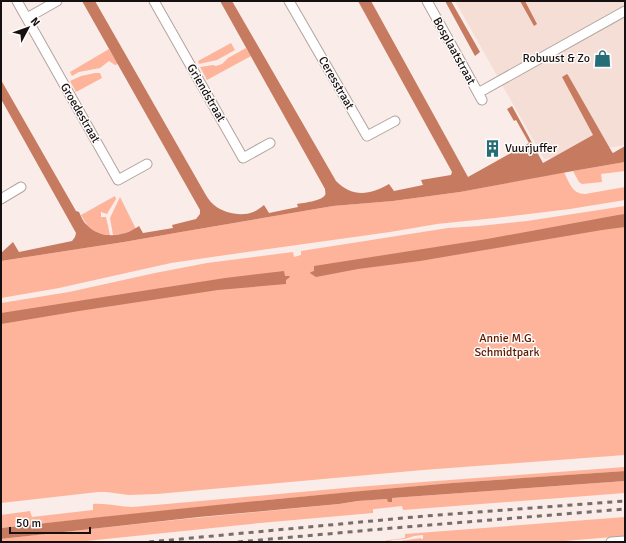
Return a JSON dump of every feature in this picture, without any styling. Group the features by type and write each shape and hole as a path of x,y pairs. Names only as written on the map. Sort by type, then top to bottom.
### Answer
{"street":[{"name":"Groedestraat","path":"17,1 118,180 147,164"},
{"path":"27,18 56,1"},
{"name":"Griendstraat","path":"154,1 243,158 270,143"},
{"name":"Ceresstraat","path":"289,1 367,136 394,121"},
{"name":"Bosplaatstraat","path":"427,1 480,97 625,11"},
{"path":"1,199 21,187"},
{"path":"611,542 625,541"}],"shaded area":[{"path":"82,1 95,1 206,196 214,205 227,212 244,214 256,211 264,205 269,213 298,207 297,204 323,197 325,195 325,189 220,1 232,1 336,181 349,190 362,193 375,191 389,184 394,191 423,185 421,180 451,175 452,172 358,1 371,1 468,177 529,143 516,120 514,121 507,109 512,106 543,163 593,135 562,77 567,74 612,152 613,153 625,146 625,162 460,192 393,201 333,206 124,242 1,261 1,253 13,242 19,252 72,241 76,233 1,99 1,80 76,211 79,212 84,222 93,230 106,235 113,235 127,233 139,226 143,233 173,228 172,225 196,219 200,214 200,210"},
{"path":"445,1 451,1 480,52 475,56"},
{"path":"455,1 625,1 625,145 544,159"},
{"path":"520,1 525,1 537,24 534,26"},
{"path":"625,214 625,227 316,277 310,273 314,271 314,266 487,239"},
{"path":"284,271 285,276 290,277 286,280 286,284 218,290 1,324 1,313 225,278"},
{"path":"625,471 625,481 392,498 392,502 388,502 387,499 358,501 1,539 1,528 226,504 396,488"}],"green space":[{"path":"231,43 235,50 217,60 199,64 198,61"},
{"path":"246,48 251,56 207,80 200,67 222,64 228,58"},
{"path":"109,49 118,64 115,65 109,61 100,68 79,72 72,76 70,72"},
{"path":"100,73 102,78 76,92 70,81 81,76"},
{"path":"625,162 625,171 601,174 602,182 582,184 579,182 573,171"},
{"path":"564,172 569,183 577,192 585,194 625,187 625,200 570,209 437,224 171,263 59,288 1,298 1,261 124,242 333,206 393,201 460,192"},
{"path":"115,196 116,199 107,214 101,212 101,217 106,217 110,235 92,230 81,215"},
{"path":"120,197 136,229 122,234 113,235 110,218"},
{"name":"Annie M.G. Schmidtpark","path":"625,206 625,455 423,470 157,494 129,495 98,492 1,503 1,303 69,292 207,263 293,252 294,257 301,255 301,251 448,228 527,221"},
{"path":"625,467 625,471 453,483 267,500 1,528 1,515 30,511 32,517 93,510 93,504 133,507 356,487"},
{"path":"625,481 625,493 403,510 402,506 373,509 373,513 77,542 1,542 1,539 358,501 388,499 388,502 392,502 392,498"},
{"path":"625,517 625,536 552,542 393,542 423,539 423,535 405,539 381,541 405,538 405,534"}],"railway":[{"path":"149,542 425,516 625,501"},
{"path":"238,542 625,509"}],"place":[{"name":"Robuust & Zo","path":"603,58"},
{"name":"Vuurjuffer","path":"492,148"}]}
